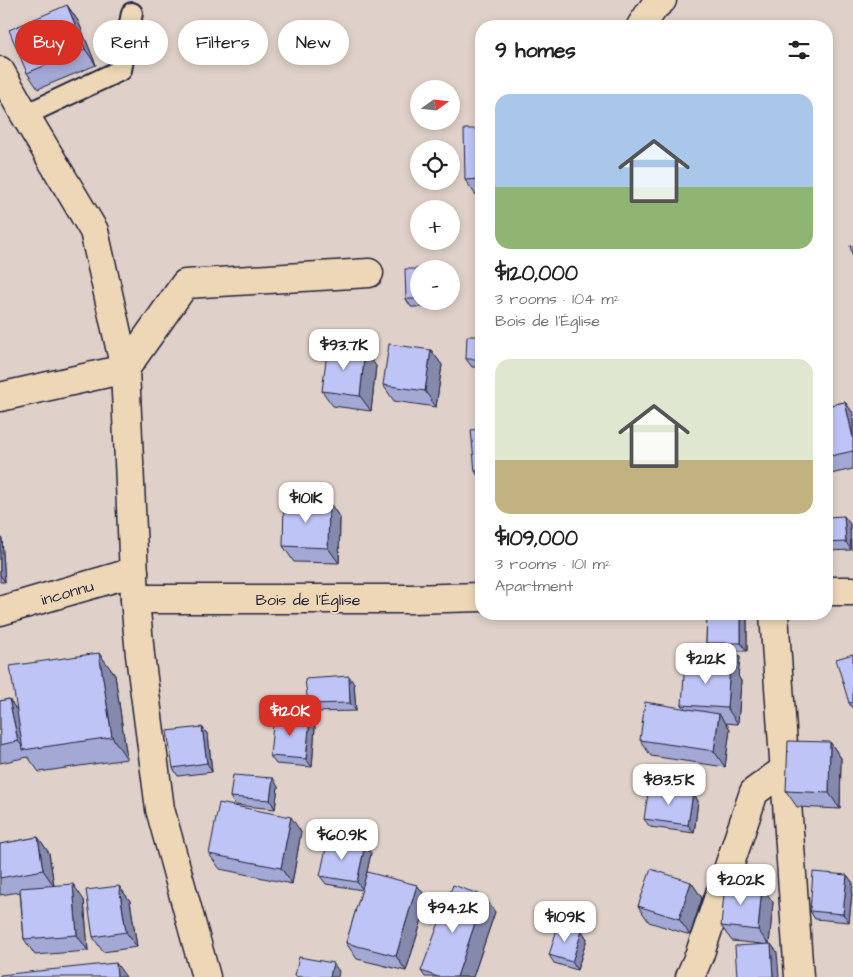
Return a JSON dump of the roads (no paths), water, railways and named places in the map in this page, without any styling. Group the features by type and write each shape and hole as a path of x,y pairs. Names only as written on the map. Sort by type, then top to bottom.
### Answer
{"street":[{"path":"644,20 662,0"},
{"path":"0,71 94,231 125,369 134,585 140,656 160,809 206,977"},
{"path":"0,397 125,369 185,284 370,273"},
{"name":"Bois de l'Église","path":"134,585 410,599 475,597"},
{"name":"inconnu","path":"0,611 134,585"},
{"path":"833,591 853,591"},
{"path":"774,620 799,977"},
{"path":"690,977 700,956 754,792 786,769"}],"lane":[{"path":"25,115 121,70 132,13"}]}
